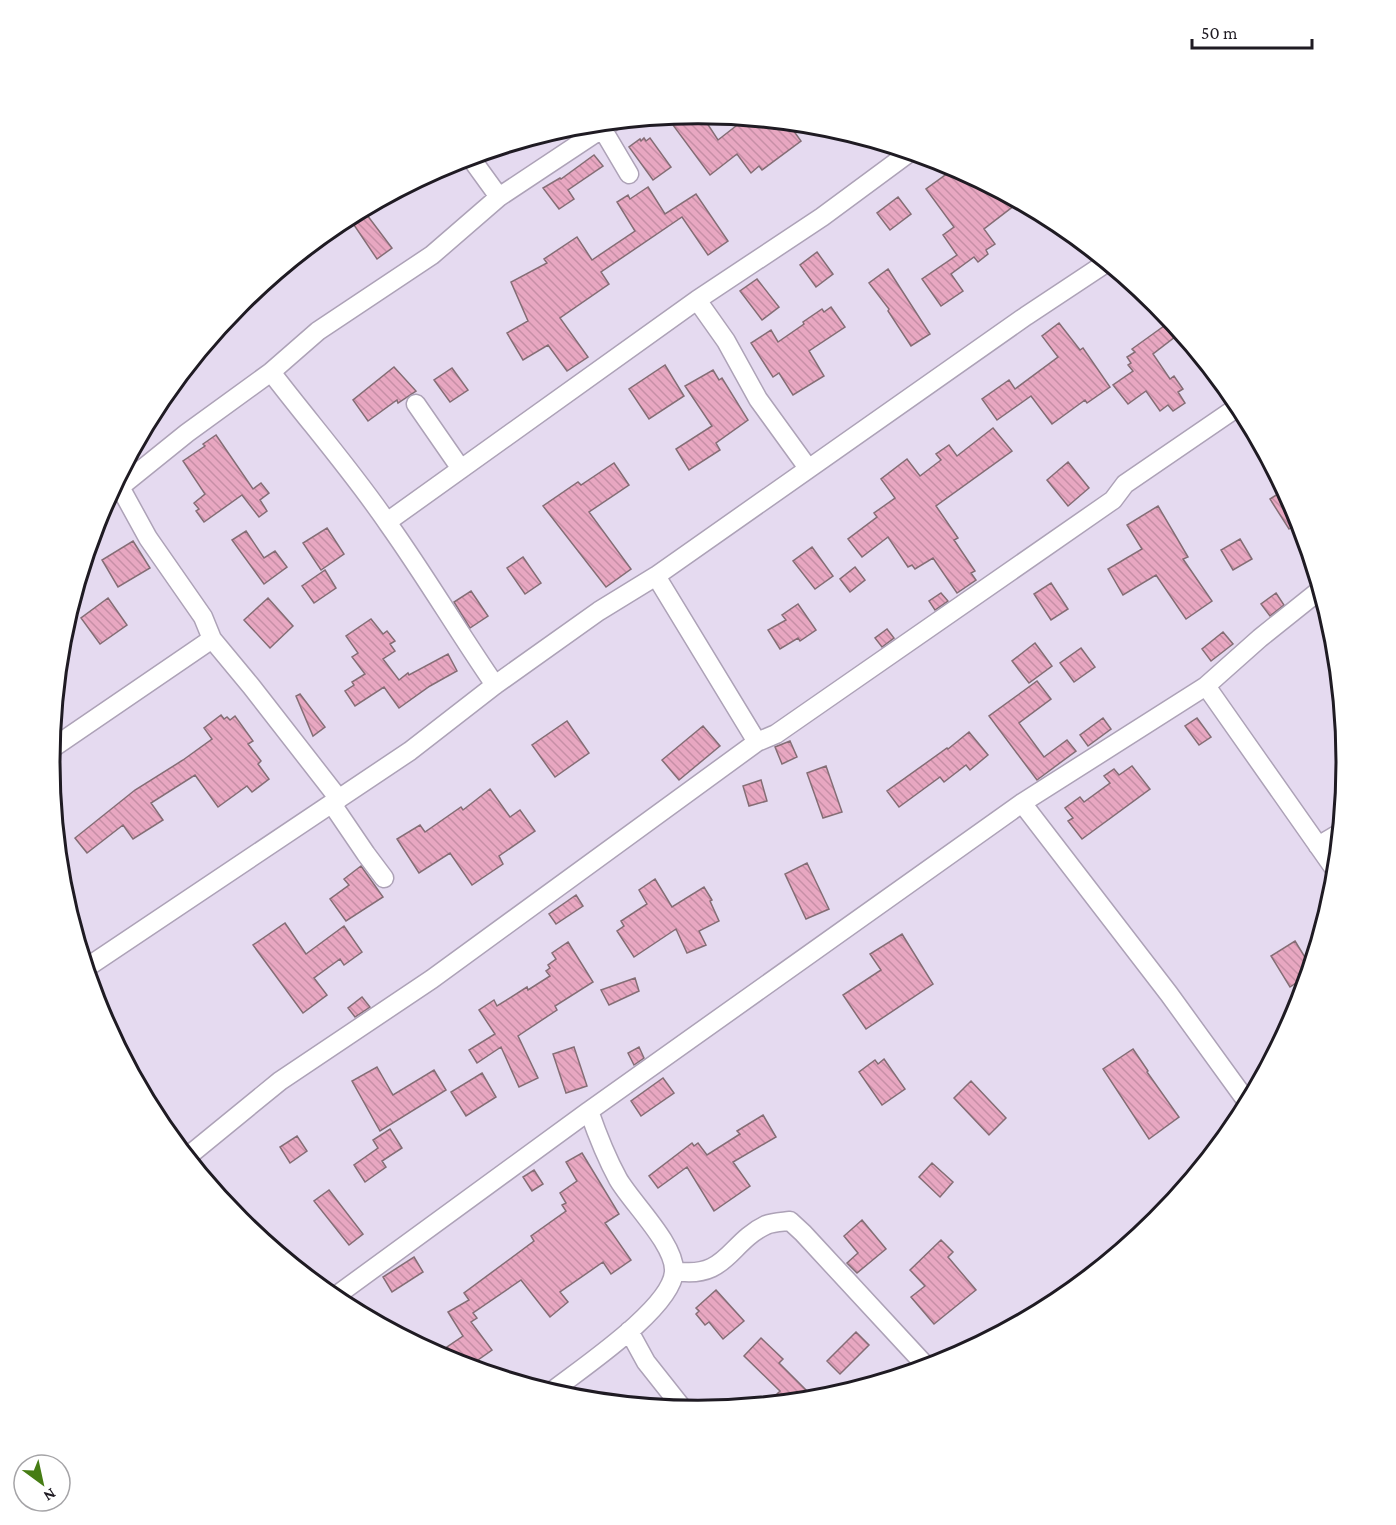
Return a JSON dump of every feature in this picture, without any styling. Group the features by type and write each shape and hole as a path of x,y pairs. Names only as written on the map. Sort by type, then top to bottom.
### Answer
{"street":[{"path":"610,131 629,174"},
{"path":"125,482 271,372 318,331 432,255 499,197 597,133"},
{"path":"387,522 697,300 822,217 902,158"},
{"path":"476,165 499,197"},
{"path":"93,964 410,751 495,685 599,611 656,576 808,468 1100,267"},
{"path":"697,300 726,341 758,399 808,468"},
{"path":"271,372 387,522 433,587 458,631 495,685"},
{"path":"416,404 461,469"},
{"path":"193,1152 280,1081 432,979 757,742 776,734 1113,500 1125,484 1230,412"},
{"path":"119,496 203,617 212,639 251,686 335,801 366,854 384,878"},
{"path":"656,576 757,742"},
{"path":"342,1292 589,1111 1022,804 1206,686 1260,638 1313,595"},
{"path":"60,743 212,639"},
{"path":"1206,686 1329,861"},
{"path":"1022,804 1169,994 1242,1095"},
{"path":"1318,846 1332,838"},
{"path":"560,1385 653,1310 667,1291 674,1271 668,1250 657,1231 619,1181 604,1153 589,1111"},
{"path":"674,1271 689,1274 709,1270 760,1228 773,1223 790,1221 920,1360"},
{"path":"629,1331 646,1362 676,1399"}],"building":[{"path":"708,124 718,140 736,126 795,132 801,141 762,170 759,166 751,173 737,154 710,175 673,125"},
{"path":"644,138 646,141 650,138 671,167 653,180 629,147"},
{"path":"594,155 603,166 568,190 574,199 559,209 543,188 561,179"},
{"path":"946,175 1012,207 984,229 995,244 986,250 988,254 978,262 974,257 951,274 963,291 941,306 922,279 957,255 943,235 954,227 926,189"},
{"path":"648,187 665,214 696,194 728,241 708,255 682,217 601,272 609,284 560,318 588,357 567,371 548,345 523,360 507,333 528,321 511,282 547,263 544,259 577,237 592,260 635,231 617,202 628,195 630,199"},
{"path":"898,197 911,214 890,230 877,213"},
{"path":"368,217 392,248 377,259 354,226"},
{"path":"817,252 833,274 816,287 800,265"},
{"path":"888,269 930,334 911,346 888,311 889,309 869,283"},
{"path":"757,279 779,307 762,320 740,291"},
{"path":"831,307 845,327 809,351 824,376 793,395 779,373 773,377 751,343 771,330 778,342 822,309 824,312"},
{"path":"1059,323 1080,350 1083,348 1110,387 1087,403 1085,400 1052,424 1031,396 997,420 982,399 1009,380 1015,389 1058,357 1042,336"},
{"path":"1163,326 1174,338 1153,354 1170,379 1174,376 1183,389 1178,392 1185,403 1173,411 1168,405 1160,411 1146,391 1128,404 1113,385 1133,371 1128,365 1131,363 1127,357 1135,352 1132,349"},
{"path":"665,365 684,396 649,419 629,389"},
{"path":"394,367 416,391 398,403 397,400 368,421 353,400"},
{"path":"452,368 468,390 450,402 434,380"},
{"path":"713,370 719,380 722,378 748,420 716,443 720,450 689,470 676,449 712,426 685,386"},
{"path":"993,428 1012,451 936,506 958,538 954,540 975,571 971,573 976,580 957,593 933,558 915,569 912,565 908,567 888,537 862,557 848,539 877,517 874,513 895,498 881,479 907,459 920,476 941,460 936,454 949,445 957,456"},
{"path":"216,435 253,489 261,483 269,493 260,500 267,511 259,517 242,495 204,522 196,511 199,509 194,503 205,494 183,461 205,446 203,444"},
{"path":"1068,462 1089,488 1068,506 1047,480"},
{"path":"614,463 629,485 589,512 631,569 606,587 543,506 578,482 581,485"},
{"path":"1277,495 1291,528 1289,529 1270,499"},
{"path":"1158,506 1188,557 1183,559 1212,601 1186,619 1156,575 1123,595 1108,569 1142,549 1127,525"},
{"path":"327,528 344,554 321,570 303,543"},
{"path":"246,531 264,558 275,551 287,567 264,584 232,540"},
{"path":"1240,539 1252,559 1233,570 1221,550"},
{"path":"133,541 150,568 118,587 102,560"},
{"path":"812,547 833,576 815,589 793,561"},
{"path":"523,557 541,583 525,594 507,568"},
{"path":"855,567 865,580 850,592 840,579"},
{"path":"325,570 336,588 314,603 302,586"},
{"path":"1051,583 1068,609 1051,620 1034,594"},
{"path":"471,591 488,616 470,628 454,602"},
{"path":"941,593 948,601 935,610 929,601"},
{"path":"1276,593 1284,605 1270,616 1261,604"},
{"path":"108,598 127,625 100,644 81,618"},
{"path":"268,598 293,626 270,648 244,620"},
{"path":"798,604 816,630 800,641 798,638 780,649 768,630 786,620 782,615"},
{"path":"371,619 383,634 387,631 395,641 390,644 395,651 383,659 399,680 408,673 409,675 448,654 457,671 430,686 399,708 384,687 355,706 345,691 354,685 352,682 365,674 352,657 358,653 346,636"},
{"path":"887,629 894,638 882,647 875,638"},
{"path":"1223,632 1233,644 1211,661 1202,649"},
{"path":"1035,643 1052,666 1029,683 1012,661"},
{"path":"1081,648 1095,667 1074,682 1060,663"},
{"path":"1037,681 1051,699 1019,723 1044,757 1067,740 1076,751 1037,780 989,716"},
{"path":"300,694 325,727 313,736 296,696"},
{"path":"221,715 224,719 227,717 230,720 235,716 253,741 248,744 261,761 258,764 269,779 252,792 247,786 218,807 195,775 151,803 163,820 133,839 123,825 87,853 75,838 135,790 212,739 204,728"},
{"path":"1103,718 1111,729 1088,746 1080,735"},
{"path":"1197,718 1211,737 1199,745 1185,726"},
{"path":"567,721 589,753 555,777 532,745"},
{"path":"703,726 720,746 679,780 662,760"},
{"path":"969,732 988,755 970,770 966,765 944,782 940,777 899,807 887,791"},
{"path":"790,741 797,757 782,764 775,747"},
{"path":"826,766 842,812 823,818 807,773"},
{"path":"1132,766 1150,789 1082,839 1068,821 1073,818 1065,808 1080,797 1084,802 1110,783 1104,776 1114,769 1119,775"},
{"path":"761,780 767,801 749,806 743,786"},
{"path":"490,789 510,817 520,810 535,831 499,856 503,864 472,885 450,853 419,873 397,839 420,825 425,832 461,807 463,810"},
{"path":"807,863 829,909 806,919 785,874"},
{"path":"361,866 383,897 346,921 330,899 349,885 344,879"},
{"path":"655,879 672,907 704,887 712,900 710,901 719,921 699,931 706,945 687,953 676,929 634,957 617,931 624,926 621,921 647,904 639,890"},
{"path":"576,895 583,906 556,924 549,914"},
{"path":"285,923 306,954 344,926 362,952 344,965 340,959 314,978 327,995 303,1013 253,945"},
{"path":"902,934 933,984 866,1029 843,995 881,970 870,954"},
{"path":"1295,941 1305,957 1296,983 1290,987 1271,956"},
{"path":"568,942 593,982 555,1006 557,1010 518,1036 538,1078 519,1087 501,1047 477,1063 469,1050 495,1034 479,1010 494,1000 497,1006 550,976 546,971 550,968 548,965 556,959 552,953"},
{"path":"635,978 639,991 609,1005 601,990"},
{"path":"362,997 370,1007 355,1017 348,1008"},
{"path":"574,1047 587,1086 566,1093 553,1054"},
{"path":"639,1047 644,1058 634,1065 628,1053"},
{"path":"1133,1049 1179,1117 1149,1139 1103,1069"},
{"path":"884,1059 905,1089 882,1105 859,1072 875,1060 878,1064"},
{"path":"377,1067 393,1095 434,1070 446,1090 380,1131 352,1081"},
{"path":"482,1073 496,1097 466,1116 451,1092"},
{"path":"663,1078 674,1093 641,1116 631,1101"},
{"path":"971,1081 1006,1118 989,1135 954,1098"},
{"path":"763,1115 776,1137 733,1162 750,1186 714,1211 687,1167 658,1188 649,1176 692,1143 694,1146 698,1143 707,1155 740,1134 737,1131"},
{"path":"390,1129 402,1148 382,1161 386,1167 365,1182 354,1165 378,1148 373,1140"},
{"path":"297,1136 307,1151 290,1163 280,1147"},
{"path":"582,1153 619,1214 605,1223 631,1260 611,1274 603,1262 560,1292 568,1302 550,1317 521,1280 473,1313 477,1318 471,1322 492,1350 477,1361 449,1350 447,1347 463,1336 448,1312 469,1300 464,1293 534,1241 531,1236 566,1211 562,1205 566,1203 560,1193 577,1181 566,1162"},
{"path":"932,1163 953,1182 940,1197 919,1177"},
{"path":"534,1170 543,1184 532,1191 523,1177"},
{"path":"329,1190 363,1234 349,1245 314,1201"},
{"path":"862,1220 886,1249 857,1273 847,1263 858,1253 844,1236"},
{"path":"941,1240 953,1252 948,1257 976,1290 934,1324 911,1297 925,1286 910,1270"},
{"path":"414,1257 423,1272 392,1292 383,1277"},
{"path":"716,1290 744,1321 723,1339 709,1322 705,1325 696,1314 699,1311 696,1308"},
{"path":"856,1332 869,1345 840,1374 827,1361"},
{"path":"761,1338 783,1359 779,1363 807,1391 775,1396 780,1391 744,1356"}]}
